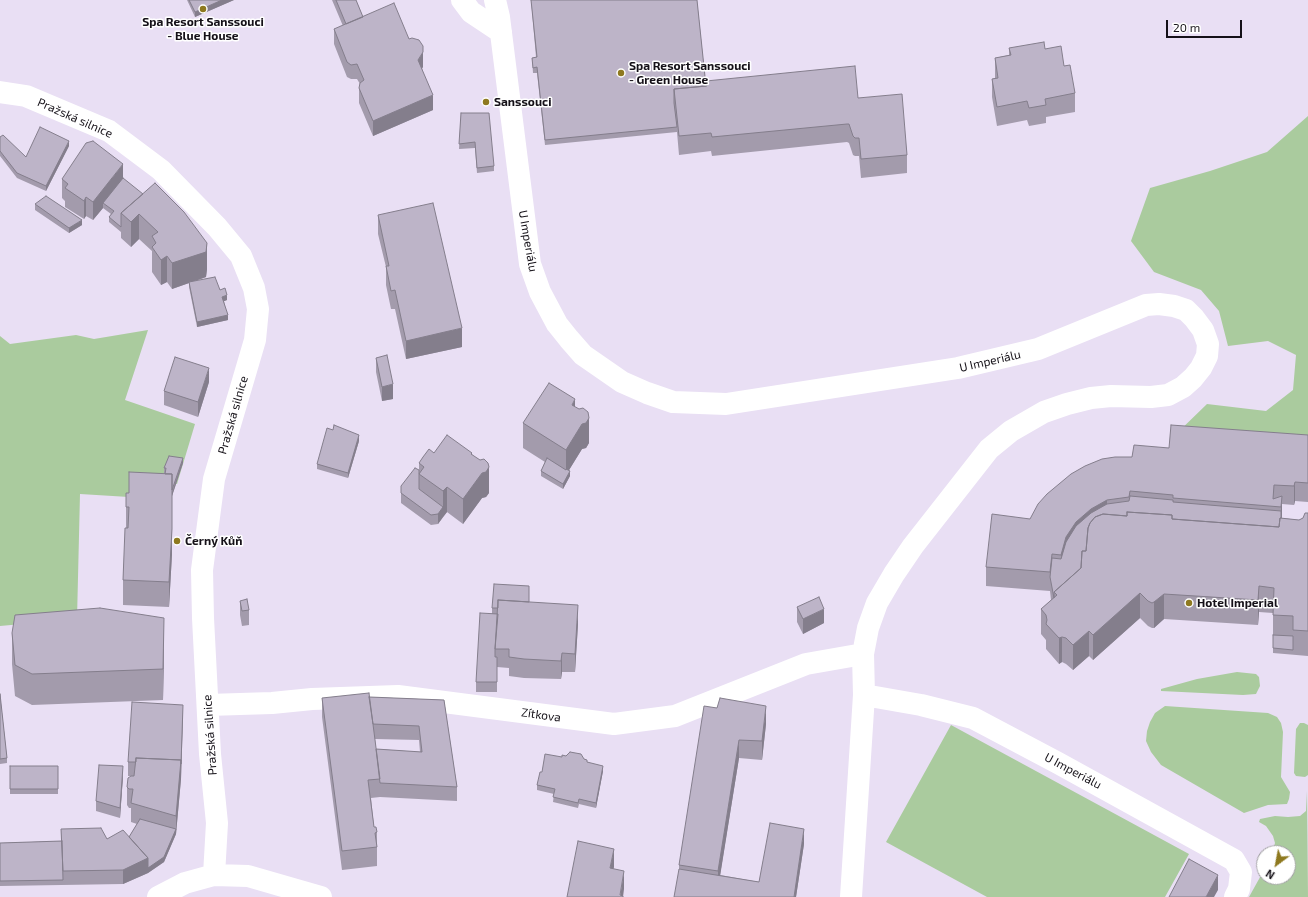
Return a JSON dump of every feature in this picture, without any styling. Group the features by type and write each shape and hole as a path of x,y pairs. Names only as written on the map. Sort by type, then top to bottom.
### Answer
{"street":[{"path":"462,0 471,12 501,32"},
{"name":"U Imperiálu","path":"496,0 530,264 540,292 557,324 583,354 622,382 673,402 726,404 958,368 1038,349 1146,305 1159,304 1174,306 1186,310 1204,330 1208,344 1207,356 1201,368 1183,387 1168,395 1151,397 1111,396 1091,398 1044,412 1027,420 1011,431 989,449 913,546 894,574 877,603 868,628 863,654 864,695 851,897"},
{"name":"Pražská silnice","path":"0,92 26,96 109,131 162,170 217,227 241,256 254,288 258,309 255,340 214,479 202,570 208,705 216,823 214,875"},
{"name":"Zítkova","path":"208,705 398,696 614,724 675,716 806,664 863,654"},
{"name":"U Imperiálu","path":"864,695 921,705 973,718 1234,860 1241,872 1239,890 1235,897"},
{"path":"158,897 185,883 214,875 248,876 321,897"}],"green space":[{"path":"1308,116 1308,440 1172,438 1207,404 1266,411 1293,390 1296,355 1268,341 1228,346 1219,311 1201,290 1154,272 1131,241 1150,188 1210,171 1267,152"},
{"path":"148,330 125,400 195,424 177,484 152,483 129,489 129,497 80,494 77,619 0,626 0,336 10,344 76,335 94,339"},
{"path":"1237,672 1256,674 1259,677 1260,686 1256,694 1243,695 1161,691 1161,689 1197,679"},
{"path":"1165,706 1268,713 1277,717 1281,723 1283,732 1281,777 1290,792 1287,804 1268,805 1244,813 1161,765 1151,752 1146,741 1150,722 1155,713"},
{"path":"1300,723 1308,725 1308,775 1305,777 1296,776 1294,773 1296,729"},
{"path":"951,725 1189,854 1165,897 987,897 886,842"},
{"path":"1307,791 1308,897 1249,897 1256,884 1296,885 1296,845 1274,845 1273,836 1266,826 1259,822 1260,819 1275,816 1300,816 1306,811"}],"building":[{"path":"189,0 222,0 195,12"},
{"path":"336,0 356,0 363,17 346,24"},
{"name":"Spa Resort Sanssouci - Green House","path":"531,0 697,0 706,86 674,89 677,127 545,140 537,67 533,68 532,58 537,57"},
{"path":"394,3 409,39 412,38 419,40 423,46 423,52 418,60 433,95 373,121 359,88 360,83 364,80 357,64 351,65 347,62 334,29"},
{"path":"1044,42 1045,49 1061,46 1064,66 1070,65 1075,93 1045,99 1046,105 1029,108 1027,101 997,107 992,79 998,78 995,58 1011,55 1009,48"},
{"path":"855,66 858,98 902,94 907,155 861,159 859,138 855,138 853,136 849,124 712,137 711,133 679,136 674,89 707,86 706,81"},
{"path":"461,113 489,113 494,166 477,168 475,142 459,144"},
{"path":"40,127 69,141 46,186 17,173 0,151 0,137 3,135 26,157"},
{"path":"93,141 123,164 93,202 86,197 84,201 65,188 68,184 62,179 86,143"},
{"path":"123,178 143,194 121,213 121,227 109,217 114,211 103,203"},
{"path":"155,183 184,212 207,243 206,252 172,263 167,256 161,260 152,247 156,243 152,236 158,232 139,214 131,222 121,213"},
{"path":"46,196 82,220 69,228 35,204"},
{"path":"433,203 462,328 406,341 395,290 391,291 386,266 389,266 378,215"},
{"path":"215,277 220,290 225,288 227,295 222,297 228,315 197,322 189,282"},
{"path":"387,355 393,384 382,387 376,358"},
{"path":"175,357 209,368 198,402 164,391"},
{"path":"549,383 575,399 572,405 579,409 583,408 588,412 589,418 586,423 582,424 566,450 523,423"},
{"path":"334,425 359,435 348,473 317,464 327,428 333,430"},
{"path":"1171,425 1308,435 1308,483 1295,482 1294,486 1274,485 1273,499 1282,496 1281,507 1173,498 1173,495 1130,491 1129,497 1107,500 1091,509 1076,522 1066,537 1061,555 1052,554 1050,572 986,567 992,514 1030,519 1038,504 1047,494 1071,474 1085,466 1102,459 1132,457 1134,445 1169,448"},
{"path":"447,435 480,460 484,459 488,463 489,467 486,472 482,473 463,499 447,487 443,491 419,474 424,467 419,463 423,457 429,449 434,453"},
{"path":"169,456 183,458 172,490 172,474 165,474 166,468 164,468"},
{"path":"547,458 570,471 563,484 541,471"},
{"path":"415,468 419,470 419,489 443,507 438,514 431,515 401,493 401,486"},
{"path":"129,472 172,474 172,529 169,582 123,580 125,528 128,528 129,507 126,507 126,493 129,493"},
{"path":"1130,496 1173,500 1173,502 1281,511 1281,518 1279,527 1172,519 1172,515 1127,512 1127,516 1103,514 1095,517 1090,523 1088,528 1086,551 1082,551 1081,568 1054,592 1054,598 1050,577 1052,558 1061,559 1066,542 1076,526 1091,513 1107,504 1129,501"},
{"name":"Hotel Imperial","path":"1127,512 1172,515 1172,519 1279,527 1280,518 1299,520 1303,518 1305,513 1308,513 1308,631 1293,630 1293,616 1273,615 1274,588 1259,586 1258,600 1164,594 1152,603 1140,593 1093,635 1089,631 1073,645 1066,638 1059,638 1046,624 1046,615 1041,609 1057,595 1054,592 1081,568 1082,551 1086,551 1088,528 1095,517 1103,514 1127,516"},
{"path":"494,584 529,586 529,602 498,600 498,608 492,608"},
{"path":"819,597 824,609 803,619 797,607"},
{"path":"247,599 249,610 242,611 240,601"},
{"path":"498,600 578,605 575,654 562,653 561,661 524,659 509,657 509,649 495,649"},
{"path":"100,608 164,618 163,669 32,674 15,665 12,633 15,615"},
{"path":"480,613 498,614 495,649 495,657 497,657 497,682 476,682"},
{"path":"1273,635 1293,636 1293,650 1273,648"},
{"path":"369,693 380,779 368,780 374,827 376,827 377,832 375,833 377,847 342,851 322,698"},
{"path":"0,694 7,758 0,759"},
{"path":"369,697 444,700 457,787 380,783 376,749 422,752 419,726 373,724"},
{"path":"720,698 766,706 762,741 739,740 718,871 679,865 704,706 717,708"},
{"path":"132,702 183,705 181,764 181,760 136,758 136,762 128,762"},
{"path":"570,752 581,754 587,762 603,766 596,803 579,799 578,803 553,797 555,789 537,785 540,772 542,772 545,754 562,757 562,755 566,756"},
{"path":"136,758 181,760 176,816 131,803 133,789 129,789 127,787 128,778 134,776"},
{"path":"99,765 123,766 120,808 96,801"},
{"path":"10,766 58,766 58,789 10,789"},
{"path":"140,819 176,829 164,857 148,868 148,858 129,837"},
{"path":"770,823 804,829 794,897 674,897 679,869 759,882"},
{"path":"101,828 107,839 123,830 148,858 123,870 63,871 61,829"},
{"path":"62,841 63,880 0,881 0,843"},
{"path":"578,841 614,849 610,868 624,871 620,895 623,897 567,897"},
{"path":"1189,859 1218,875 1206,897 1169,897"}],"place":[{"name":"Spa Resort Sanssouci - Blue House","path":"203,9"},
{"name":"Spa Resort Sanssouci - Green House","path":"621,73"},
{"name":"Sanssouci","path":"486,102"},
{"name":"Černý Kůň","path":"177,541"},
{"name":"Hotel Imperial","path":"1189,603"}]}
